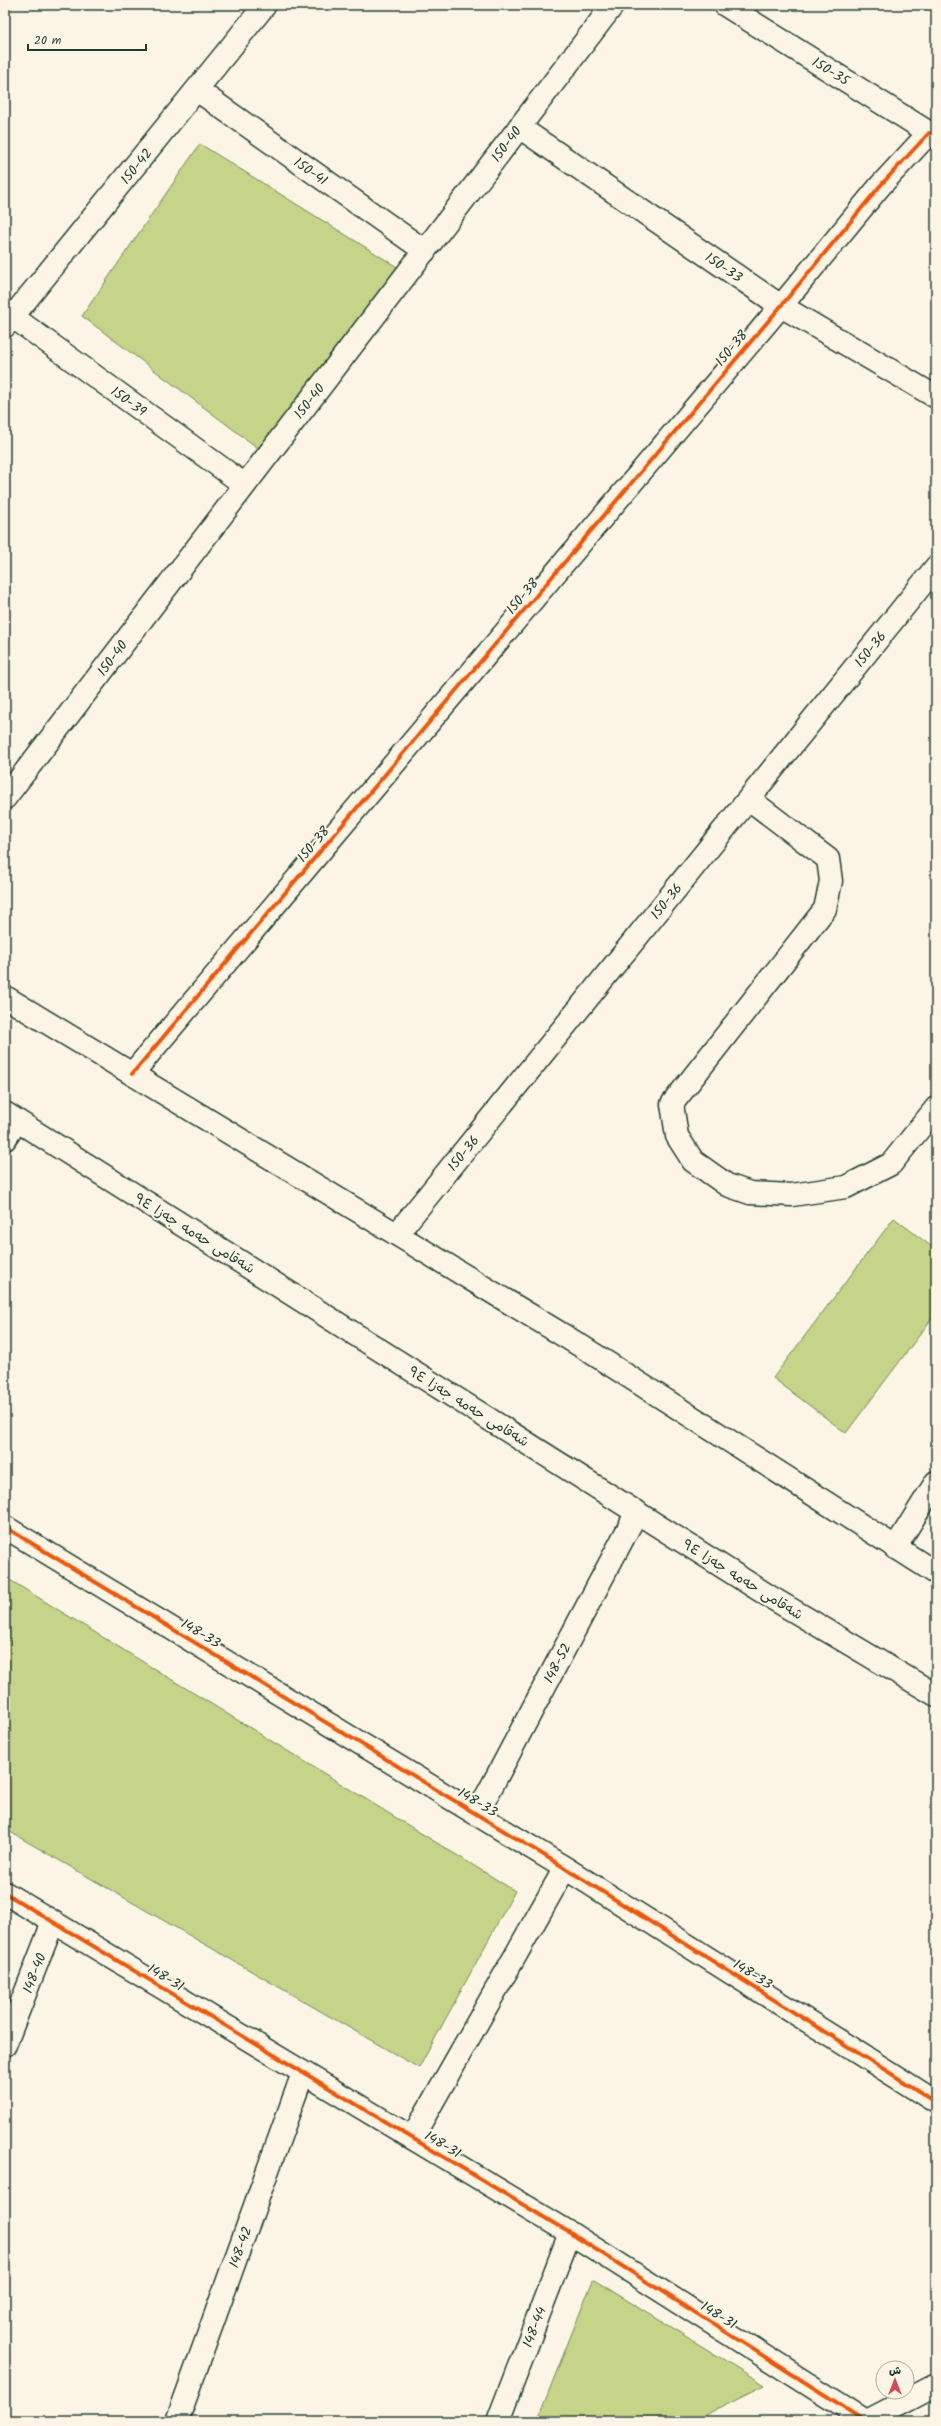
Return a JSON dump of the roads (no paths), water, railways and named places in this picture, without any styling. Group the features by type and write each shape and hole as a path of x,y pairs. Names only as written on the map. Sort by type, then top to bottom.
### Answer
{"street":[{"name":"150-42","path":"9,322 265,5"},
{"name":"150-40","path":"5,798 613,5"},
{"name":"150-35","path":"725,5 933,135"},
{"name":"150-41","path":"197,90 424,252"},
{"name":"150-33","path":"519,128 781,306 936,396"},
{"name":"150-38","path":"132,1074 781,306 880,186 933,135"},
{"name":"150-39","path":"9,322 245,485"},
{"name":"150-36","path":"397,1234 936,567"},
{"path":"749,799 828,859 831,881 825,909 672,1104 677,1136 693,1161 727,1185 750,1192 792,1195 846,1187 891,1164 936,1108"},
{"path":"5,997 581,1346 936,1573"},
{"path":"5,1139 11,1117"},
{"name":"شەقامی حەمە جەزا ٩٤","path":"11,1117 772,1598 936,1695"},
{"path":"895,1548 936,1482"},
{"name":"148-52","path":"477,1814 637,1512"},
{"name":"148-33","path":"5,1526 565,1868 936,2102"},
{"path":"412,2138 565,1868"},
{"name":"148-31","path":"5,1893 570,2233 866,2421"},
{"name":"148-40","path":"5,2045 54,1922"},
{"name":"148-42","path":"177,2421 304,2073"},
{"name":"148-44","path":"498,2421 570,2233"},
{"path":"866,2421 936,2384"}]}
